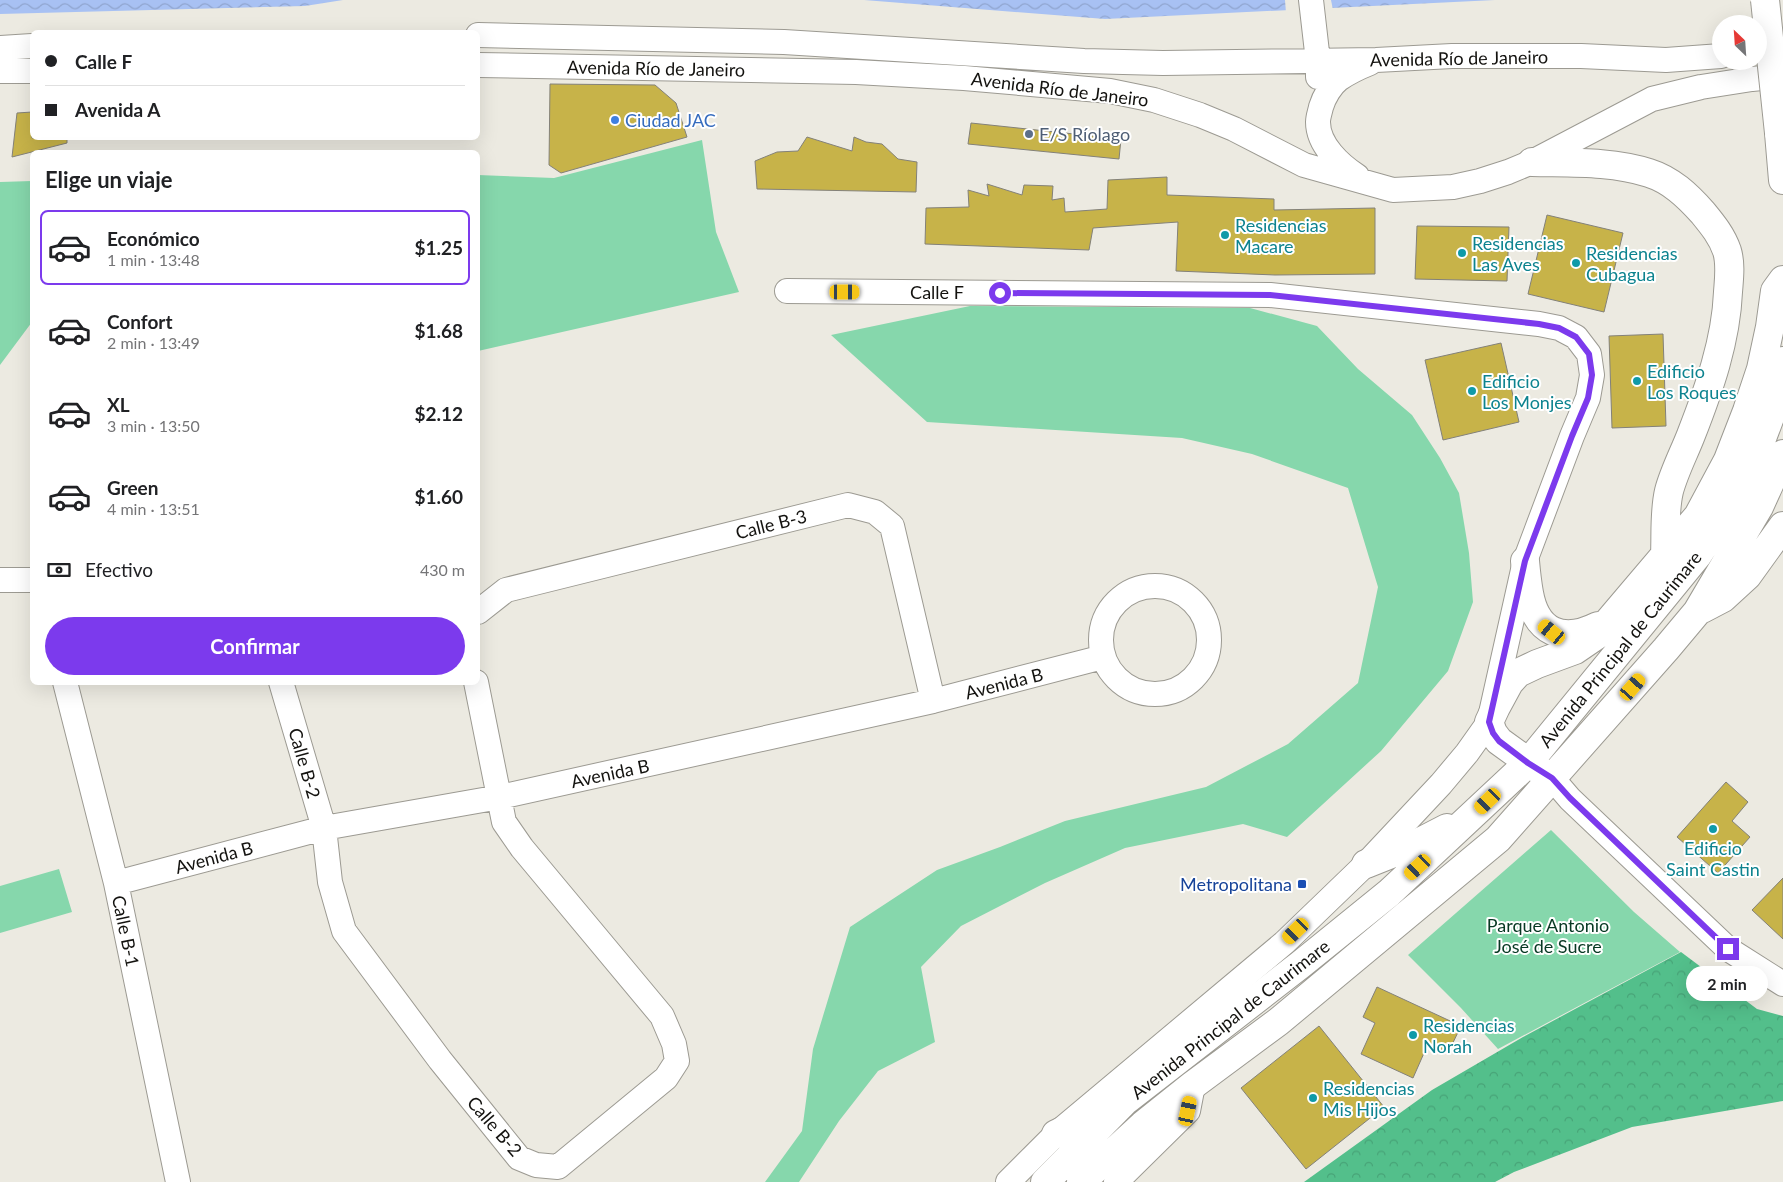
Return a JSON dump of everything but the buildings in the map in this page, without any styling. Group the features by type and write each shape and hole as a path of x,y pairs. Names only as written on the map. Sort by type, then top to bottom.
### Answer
{"main road":[{"path":"1765,0 1783,180"},
{"path":"1532,162 1602,165 1646,172 1663,178 1682,191 1697,206 1715,229 1727,250 1729,273 1728,297 1722,336 1700,413 1669,491 1665,555"},
{"path":"1552,778 1499,741 1493,733 1489,722 1502,694 1518,673 1575,650 1597,635 1698,516 1728,460 1747,411 1761,368 1775,291 1783,280"},
{"name":"Avenida Principal de Caurimare","path":"1045,1182 1125,1101 1289,974 1389,893 1528,763 1697,556 1731,503 1750,470 1764,432 1777,394 1783,361"},
{"name":"Avenida Principal de Caurimare","path":"1082,1182 1143,1125 1278,1022 1498,840 1666,649 1696,612 1759,507 1783,454"},
{"path":"1696,612 1723,598 1747,576 1783,526"},
{"path":"1525,561 1529,593 1534,611 1541,623 1552,632 1576,634 1610,620"},
{"path":"1289,974 1313,970 1531,788 1552,778"},
{"path":"1366,864 1416,844 1475,814"},
{"path":"1056,1134 1125,1101"}],"street":[{"path":"1312,0 1318,61 1317,121 1319,133 1333,156 1346,169 1369,184"},
{"name":"Avenida Río de Janeiro","path":"480,35 784,42 1084,61 1318,61 1452,56 1581,56 1666,60 1712,57"},
{"path":"0,48 30,46"},
{"path":"1768,53 1783,51"},
{"path":"1317,121 1322,102 1338,79 1376,60"},
{"name":"Avenida Río de Janeiro","path":"480,65 856,72 964,78 1110,92 1154,100 1200,115 1234,129 1304,165 1392,190 1453,187 1508,172 1532,162 1652,100 1701,86 1783,76"},
{"path":"0,71 30,70"},
{"name":"Calle F","path":"787,291 1270,295 1539,324 1559,328 1576,337 1589,354 1592,375 1588,398 1525,561 1489,722"},
{"name":"Calle B-3","path":"480,610 506,590 848,505 875,512 892,526 933,701"},
{"path":"0,580 30,580"},
{"path":"1151,586 1168,587 1186,595 1196,604 1204,616 1209,637 1209,647 1204,662 1197,674 1180,688 1162,694 1145,694 1127,687 1112,675 1103,657 1100,633 1105,617 1124,595 1133,590 1151,586"},
{"name":"Avenida B","path":"116,883 324,828 500,797 933,701 1103,657"},
{"name":"Calle B-1","path":"66,685 116,883 178,1182"},
{"name":"Calle B-2","path":"282,685 324,828 330,882 344,931 440,1060 519,1158 536,1165 558,1167 666,1078 677,1061 674,1044 662,1016 522,848 504,822 500,797"},
{"path":"477,685 500,797"},
{"name":"Avenida Principal de Caurimare","path":"1008,1182 1056,1134 1284,943 1366,864 1442,784 1468,753 1489,722"},
{"path":"1552,778 1570,798 1728,949 1783,984"},
{"name":"Avenida Principal de Caurimare","path":"1116,1182 1188,1111 1193,1085"}],"green space":[{"path":"702,140 716,232 739,292 480,351 480,175 554,178"},
{"path":"30,181 30,325 0,365 0,182"},
{"path":"970,306 1250,308 1317,326 1358,369 1412,415 1440,458 1459,493 1469,553 1473,602 1448,671 1381,751 1287,837 1243,824 1125,848 1045,883 961,926 921,967 935,1042 878,1071 839,1121 799,1182 765,1182 802,1131 813,1049 850,927 937,870 1065,821 1206,787 1288,744 1358,683 1378,587 1348,488 1252,454 1182,438 927,422 831,335"},
{"name":"Parque Antonio José de Sucre","path":"1551,830 1634,912 1680,952 1498,1049 1461,1008 1408,955"},
{"path":"59,869 72,912 0,933 0,886"},
{"path":"1681,952 1757,1009 1783,1016 1783,1101 1632,1127 1514,1172 1495,1182 1304,1182 1432,1090 1523,1037"}],"water":[{"path":"0,0 343,0 305,6 0,14"},
{"path":"864,0 1495,0 1105,19"}],"pier":[{"path":"1285,0 1331,0 1333,10 1286,13"}],"place":[{"name":"Ciudad JAC","path":"615,120"},
{"name":"E/S Ríolago","path":"1029,134"},
{"name":"Residencias Macare","path":"1225,235"},
{"name":"Residencias Las Aves","path":"1462,253"},
{"name":"Residencias Cubagua","path":"1576,263"},
{"name":"Edificio Los Roques","path":"1637,381"},
{"name":"Edificio Los Monjes","path":"1472,391"},
{"name":"Edificio Saint Castin","path":"1713,829"},
{"name":"Metropolitana","path":"1302,884"},
{"name":"Residencias Norah","path":"1413,1035"},
{"name":"Residencias Mis Hijos","path":"1313,1098"}],"route":[{"path":"1000,293 1270,295 1539,324 1559,328 1576,337 1589,354 1592,375 1588,398 1525,561 1489,722 1493,733 1499,741 1552,778 1570,798 1728,949"}]}
